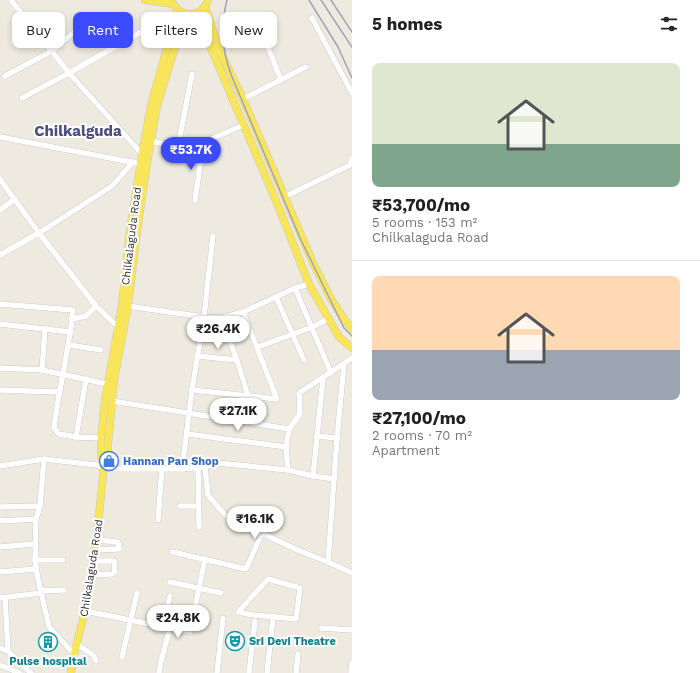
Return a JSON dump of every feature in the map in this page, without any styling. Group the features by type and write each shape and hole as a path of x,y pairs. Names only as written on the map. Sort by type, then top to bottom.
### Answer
{"main road":[{"path":"145,0 172,2 184,12"},
{"path":"194,12 201,10 206,3"},
{"path":"206,3 218,47 243,99 322,282 342,316 352,329"},
{"name":"Chilkalaguda Road","path":"103,465 101,457 101,438 107,384 118,327 137,163 142,154 151,105 167,48"},
{"name":"Chilkalaguda Road","path":"71,673 85,611 95,550 103,465 107,456 114,380 128,306 137,231 151,141 157,106 175,48"},
{"path":"211,48 276,201 309,284 339,337 352,348"}],"street":[{"path":"11,0 70,73 142,154"},
{"path":"312,18 352,93"},
{"path":"22,98 70,73 141,32"},
{"path":"5,76 52,51 73,33"},
{"path":"268,48 281,80"},
{"path":"243,99 306,67"},
{"path":"178,146 192,74"},
{"path":"151,141 189,148 243,126"},
{"path":"0,137 137,163"},
{"path":"195,201 203,143"},
{"path":"284,197 350,165 352,158"},
{"path":"0,255 39,233 112,186 137,163"},
{"path":"0,179 39,233 96,306 118,327"},
{"path":"0,210 15,200"},
{"path":"182,469 214,236"},
{"path":"128,306 221,318 243,312 295,288 309,284"},
{"path":"295,288 331,373"},
{"path":"276,297 304,360"},
{"path":"0,304 73,310 71,332 59,392 54,428 59,434 76,437 101,438"},
{"path":"72,319 86,316 96,306"},
{"path":"192,390 277,399 258,347 243,312"},
{"path":"221,318 237,360 248,396"},
{"path":"258,347 312,327 328,319"},
{"path":"0,324 71,332"},
{"path":"42,370 45,329"},
{"path":"68,345 101,350"},
{"path":"197,356 237,360"},
{"path":"288,470 286,448 289,429 300,414 299,393 352,358"},
{"path":"328,562 344,364"},
{"path":"0,368 42,370 107,384"},
{"path":"313,476 323,378"},
{"path":"76,437 86,379"},
{"path":"0,390 59,392"},
{"path":"112,401 289,429"},
{"path":"187,434 286,448"},
{"path":"316,436 337,438"},
{"path":"0,466 44,460 103,465 111,469 182,469 205,467 217,463 288,470 334,479"},
{"path":"44,460 40,506 36,519 36,569 49,627 75,655"},
{"path":"205,467 208,495 225,515 295,549 352,573"},
{"path":"158,520 162,468"},
{"path":"198,468 199,527"},
{"path":"0,507 40,506"},
{"path":"180,506 198,506"},
{"path":"0,521 36,519"},
{"path":"172,552 246,569 262,533"},
{"path":"95,550 119,548 118,542 96,540"},
{"path":"0,547 35,544"},
{"path":"85,611 190,632 205,559"},
{"path":"36,560 63,560"},
{"path":"91,575 112,574 114,572 114,561 93,561"},
{"path":"0,572 36,569"},
{"path":"268,579 300,588 296,619 273,617 253,616 238,612 268,579"},
{"path":"170,582 221,593"},
{"path":"8,651 2,598 64,590"},
{"path":"122,657 137,593"},
{"path":"163,627 170,596"},
{"path":"267,673 273,617"},
{"path":"217,673 223,618"},
{"path":"248,673 255,621"},
{"path":"159,673 170,628"},
{"path":"321,628 352,630"},
{"path":"77,644 94,656 96,661"},
{"path":"0,648 8,651 31,673"},
{"path":"296,673 298,654"},
{"path":"351,673 352,662"},
{"path":"0,665 20,673"}],"railway":[{"path":"227,0 223,20 223,39 226,58 232,77 300,238 344,328 352,336"},
{"path":"309,0 338,47 352,78"},
{"path":"321,0 352,47"},
{"path":"331,0 352,32"}],"place":[{"name":"Hannan Pan Shop","path":"109,461"},
{"name":"Sri Devi Theatre","path":"235,641"},
{"name":"Pulse hospital","path":"48,642"}],"district":[{"name":"Chilkalguda","path":"78,131"}]}
